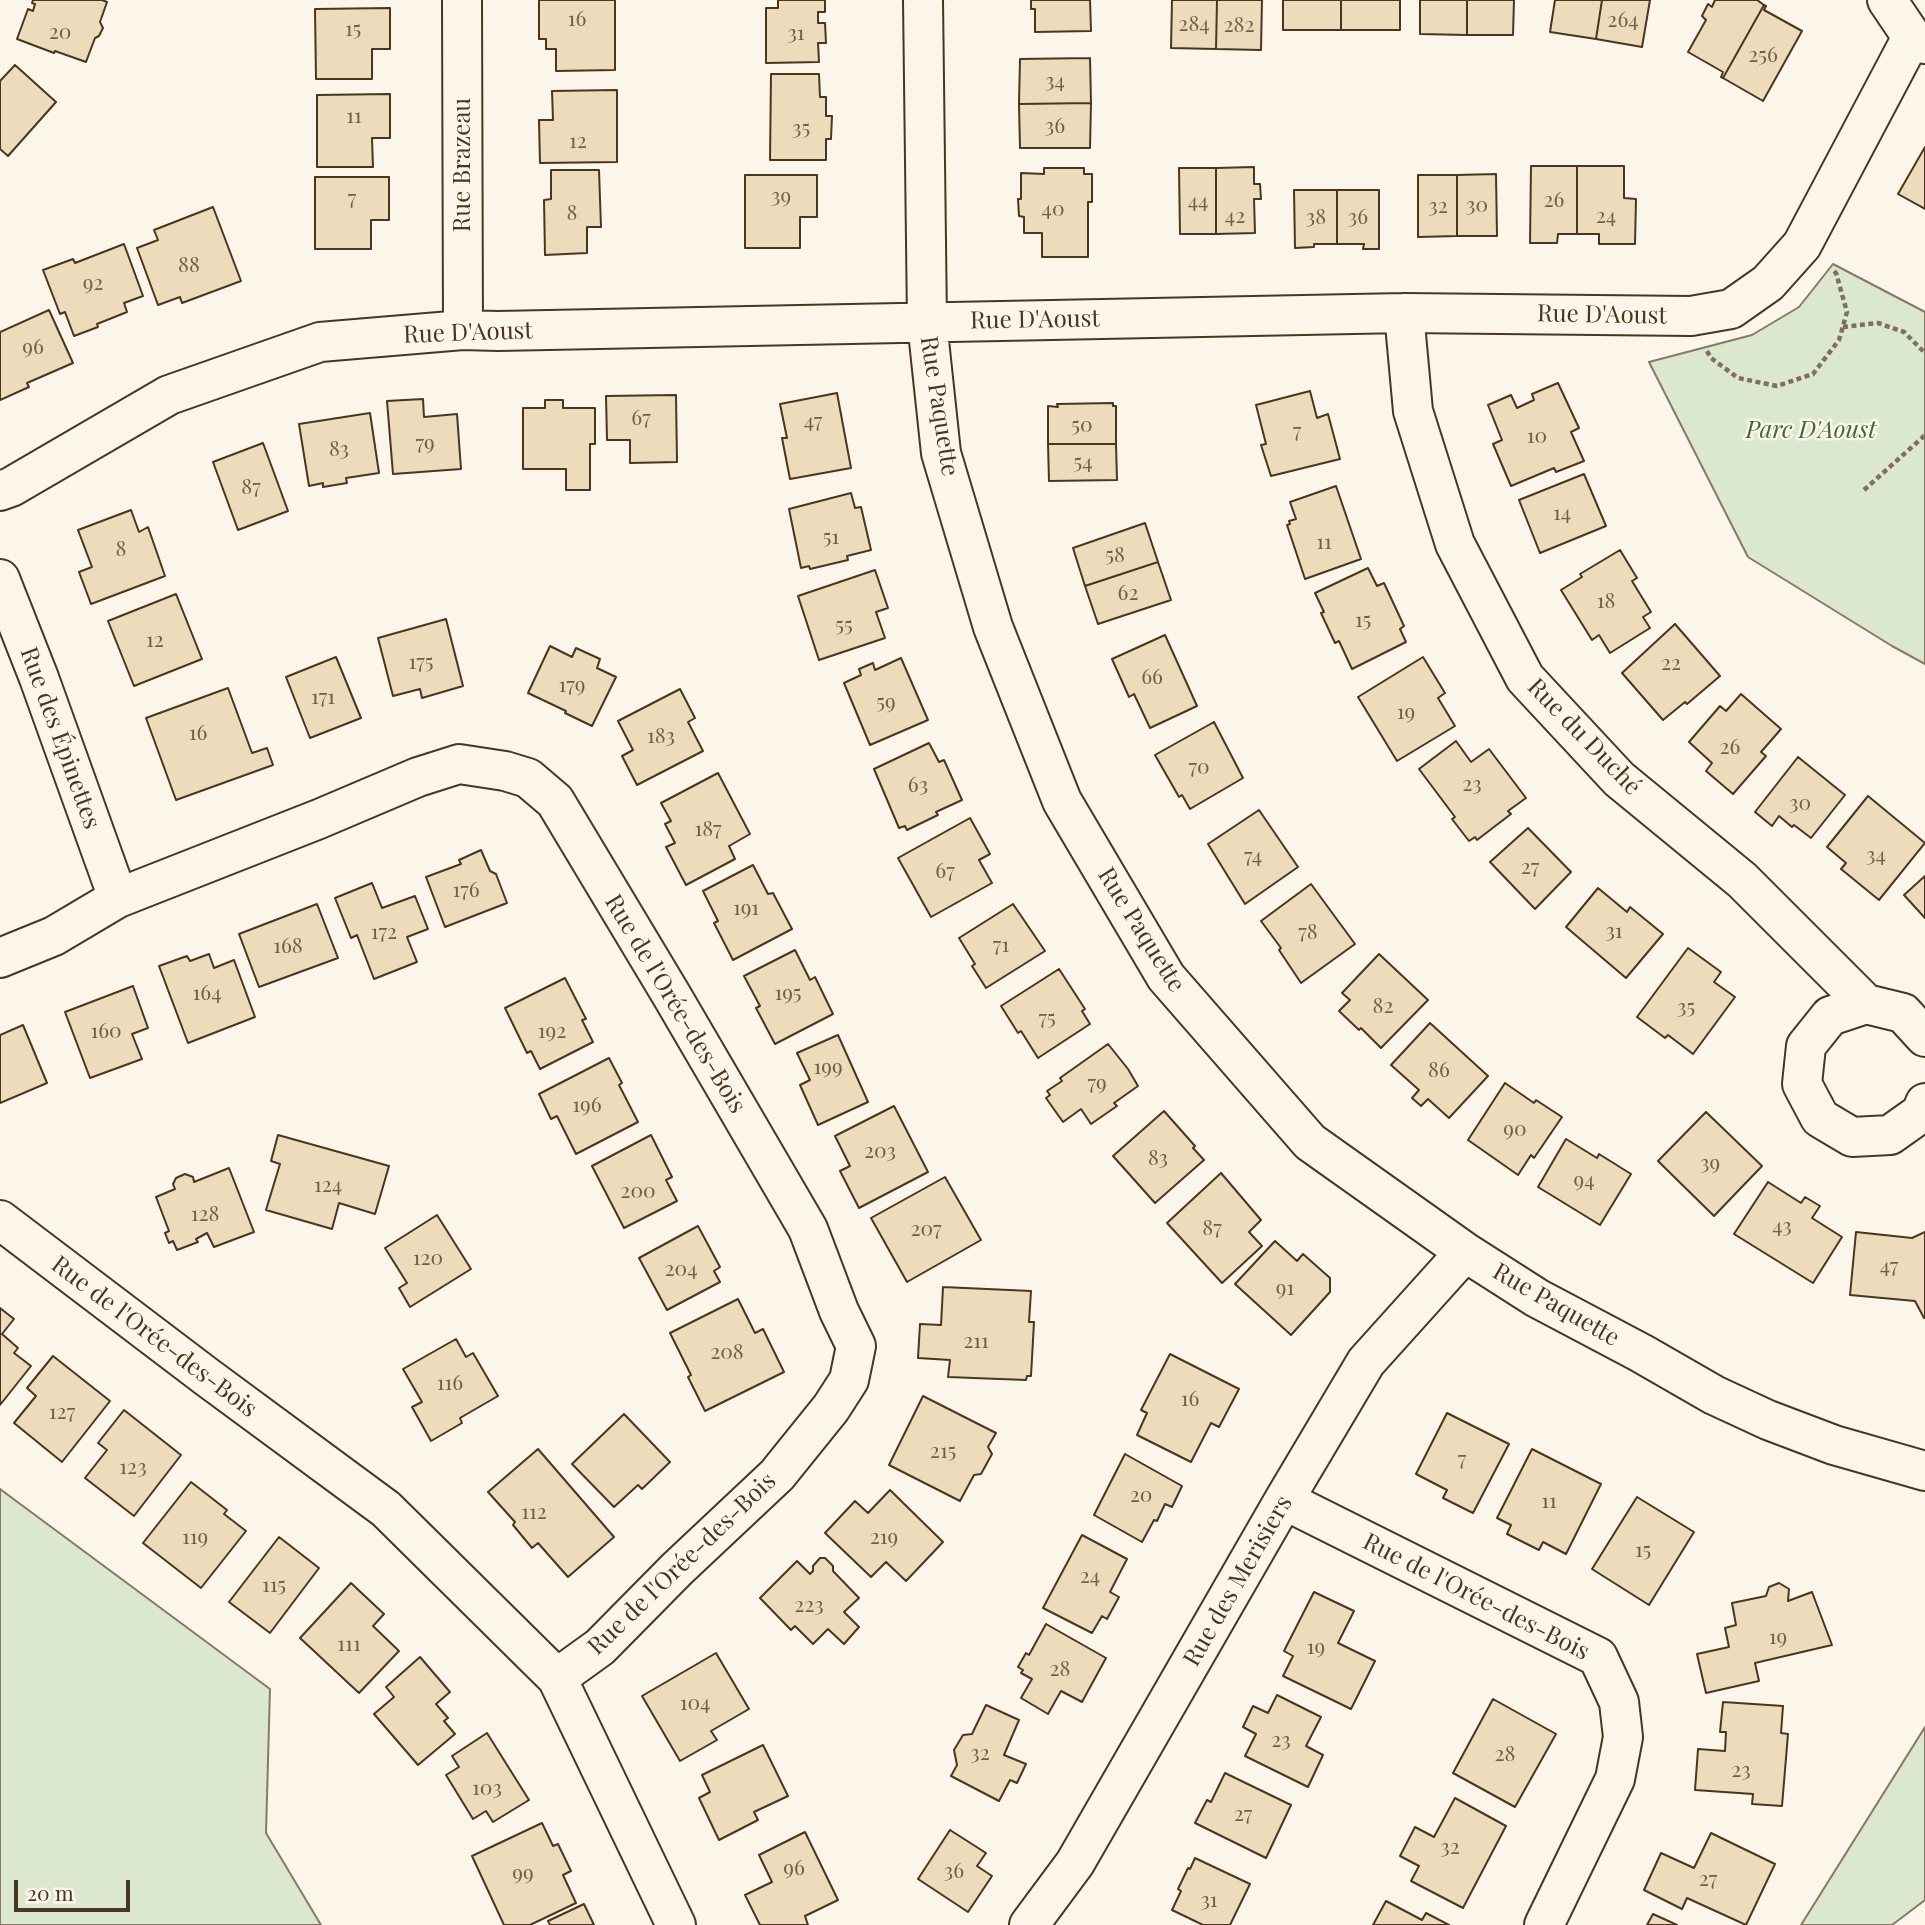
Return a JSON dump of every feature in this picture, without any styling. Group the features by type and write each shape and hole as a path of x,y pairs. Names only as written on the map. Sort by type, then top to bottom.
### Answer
{"street":[{"name":"Rue Brazeau","path":"462,0 463,330"},
{"name":"Rue Paquette","path":"923,0 927,322 941,453 993,627 1062,802 1166,977 1310,1142 1465,1252 1537,1298 1714,1395 1768,1420 1833,1445 1925,1471"},
{"path":"1887,0 1919,41"},
{"name":"Rue D'Aoust","path":"0,491 169,395 320,342 463,330 1404,313 1691,316 1731,309 1768,283 1802,245 1919,41"},
{"name":"Rue du Duché","path":"1404,313 1413,411 1455,544 1525,678 1619,779 1742,880 1866,1003 1903,1013 1925,1037"},
{"name":"Rue des Épinettes","path":"0,579 39,678 118,898"},
{"name":"Rue de l'Orée-des-Bois","path":"0,958 54,936 118,898 418,777 459,764 505,771 528,778 555,801 808,1229 839,1311 856,1346 849,1380 831,1408 777,1475 677,1569 600,1647 557,1678"},
{"path":"1866,1003 1830,1016 1806,1046 1802,1084 1820,1118 1852,1137 1891,1135 1921,1113 1925,1103"},
{"name":"Rue de l'Orée-des-Bois","path":"0,1220 386,1509 557,1678 676,1925"},
{"name":"Rue des Merisiers","path":"1029,1925 1075,1863 1366,1362 1465,1252"},
{"name":"Rue de l'Orée-des-Bois","path":"1284,1500 1598,1657 1619,1702 1623,1737 1615,1779 1544,1925"}],"path":[{"path":"1691,316 1711,358 1738,378 1777,386 1813,374 1839,340 1847,312 1836,272 1802,245"},
{"path":"1843,327 1878,323 1904,332 1925,352"},
{"path":"1864,489 1925,433"}],"green space":[{"name":"Parc D'Aoust","path":"1833,264 1925,312 1925,664 1748,557 1649,362 1752,335 1799,307"},
{"path":"0,1489 270,1689 266,1833 321,1925 0,1925"},
{"path":"1925,1727 1925,1900 1892,1925 1801,1925"}],"building":[{"path":"33,0 107,2 100,22 103,28 95,38 86,62 17,39 28,9 33,11"},
{"path":"539,0 615,0 615,70 556,71 556,49 546,49 546,39 539,39"},
{"path":"778,0 825,0 825,12 818,12 818,23 825,23 826,43 818,43 819,62 766,63 766,8 778,8"},
{"path":"1031,0 1090,0 1091,31 1035,32 1035,9 1031,9"},
{"path":"1172,0 1217,0 1216,49 1171,48"},
{"path":"1217,0 1262,0 1261,50 1216,49"},
{"path":"1283,0 1341,0 1341,30 1283,30"},
{"path":"1341,0 1400,0 1400,30 1341,30"},
{"path":"1420,0 1467,0 1467,35 1420,34"},
{"path":"1467,0 1514,0 1513,35 1467,35"},
{"path":"1555,0 1602,0 1596,39 1550,32"},
{"path":"1602,0 1650,0 1642,47 1596,39"},
{"path":"1715,0 1757,0 1764,5 1723,78 1723,72 1688,52 1706,20 1702,16 1708,4 1712,7"},
{"path":"1764,5 1764,10 1802,31 1763,101 1723,78"},
{"path":"390,8 390,49 372,49 372,79 316,79 315,9"},
{"path":"1090,58 1091,103 1019,104 1020,59"},
{"path":"15,65 56,102 8,156 0,149 0,81"},
{"path":"771,74 819,74 820,97 826,97 826,116 832,116 831,139 826,139 826,160 770,160"},
{"path":"617,90 617,162 540,163 539,120 553,120 552,91"},
{"path":"390,94 390,138 372,138 373,167 317,167 317,95"},
{"path":"1091,103 1090,148 1020,148 1019,104"},
{"path":"1925,147 1925,209 1898,194"},
{"path":"1531,166 1577,166 1577,234 1558,234 1557,243 1530,243"},
{"path":"1577,166 1624,166 1624,198 1636,199 1635,244 1599,244 1599,234 1577,234"},
{"path":"1254,167 1254,184 1260,184 1261,199 1254,199 1255,233 1216,234 1216,168"},
{"path":"1044,168 1084,168 1084,174 1092,174 1092,202 1088,202 1088,257 1042,257 1042,233 1024,233 1024,217 1019,216 1018,199 1021,199 1021,173 1044,174"},
{"path":"1179,168 1216,168 1216,234 1180,234"},
{"path":"551,170 599,170 601,227 587,227 587,253 545,255 544,200 551,199"},
{"path":"1496,174 1497,236 1457,236 1457,175"},
{"path":"745,175 817,175 817,217 800,217 800,248 745,248"},
{"path":"1418,175 1457,175 1457,236 1418,237"},
{"path":"315,177 389,177 389,220 371,220 371,249 315,249"},
{"path":"1294,190 1337,190 1337,244 1314,244 1314,247 1295,248"},
{"path":"1337,190 1379,190 1379,249 1363,249 1364,244 1337,244"},
{"path":"213,207 241,281 182,303 180,297 158,305 137,248 158,240 154,230"},
{"path":"124,244 143,296 124,303 127,312 74,336 65,312 60,314 43,270 73,259 75,263"},
{"path":"49,310 73,363 27,383 29,387 0,400 0,332"},
{"path":"1558,383 1579,428 1571,432 1584,461 1556,472 1554,468 1511,486 1493,444 1502,440 1488,405 1511,395 1517,408 1534,400 1532,394"},
{"path":"1310,391 1317,418 1328,414 1340,459 1271,476 1261,445 1266,444 1256,405"},
{"path":"837,393 851,468 790,479 782,438 787,438 780,404"},
{"path":"676,395 677,462 630,463 630,440 607,440 606,396"},
{"path":"423,399 424,417 457,414 461,469 393,474 387,401"},
{"path":"545,400 563,400 563,408 595,408 595,444 590,444 590,490 566,490 566,469 523,469 523,408 545,408"},
{"path":"1113,403 1113,406 1116,406 1116,444 1048,444 1048,406"},
{"path":"370,413 379,473 346,478 347,483 309,486 299,424"},
{"path":"263,443 288,511 238,530 213,462"},
{"path":"1048,444 1116,444 1117,480 1049,481"},
{"path":"1584,474 1606,526 1540,553 1519,500"},
{"path":"1336,486 1361,559 1305,579 1287,525 1290,524 1289,521 1296,519 1290,502"},
{"path":"851,493 855,508 861,507 871,550 847,556 848,560 810,569 809,566 801,568 789,509"},
{"path":"131,510 139,532 148,527 165,576 91,604 79,572 92,567 78,530"},
{"path":"1145,523 1158,562 1085,586 1073,548"},
{"path":"1620,550 1637,578 1632,581 1651,612 1643,617 1650,628 1610,653 1599,635 1592,640 1561,590 1582,577 1580,574"},
{"path":"1158,562 1171,600 1098,624 1085,586"},
{"path":"1368,568 1377,586 1384,583 1404,626 1400,629 1406,642 1352,669 1339,641 1335,643 1315,593"},
{"path":"875,570 888,608 876,612 885,638 819,660 798,596"},
{"path":"176,594 202,659 134,686 108,621"},
{"path":"446,619 463,686 422,698 420,689 393,696 378,638"},
{"path":"1675,624 1720,676 1663,720 1622,673"},
{"path":"1165,635 1197,706 1150,728 1134,694 1129,697 1112,659"},
{"path":"550,646 572,657 576,648 600,659 597,668 616,677 592,726 528,693"},
{"path":"336,657 361,718 310,738 286,677"},
{"path":"1423,657 1445,693 1438,698 1455,726 1397,761 1358,697"},
{"path":"901,658 928,720 870,745 844,683 861,675 859,669 873,663 875,670"},
{"path":"228,688 252,753 267,748 273,765 176,800 146,718"},
{"path":"680,689 695,718 688,722 703,751 637,785 622,756 633,750 618,721"},
{"path":"1741,694 1781,729 1761,752 1766,756 1733,794 1706,771 1712,763 1689,742 1720,706 1726,711"},
{"path":"1214,722 1243,778 1190,809 1182,795 1179,797 1155,755"},
{"path":"1456,741 1471,762 1489,749 1526,798 1508,811 1511,814 1477,840 1475,837 1469,841 1452,819 1455,817 1419,769"},
{"path":"929,743 939,762 944,760 962,800 907,830 905,826 899,828 874,769"},
{"path":"1798,757 1845,795 1811,838 1779,816 1772,826 1755,812"},
{"path":"718,773 750,834 729,846 735,859 686,885 666,847 675,843 665,824 671,821 661,803"},
{"path":"1868,796 1925,843 1879,900 1841,869 1846,863 1827,847"},
{"path":"1259,810 1298,867 1245,904 1208,844"},
{"path":"970,818 990,854 979,860 992,883 931,917 898,858"},
{"path":"1528,828 1571,872 1535,909 1490,862"},
{"path":"481,850 490,871 496,874 507,903 445,927 426,877 461,864 459,860"},
{"path":"753,865 768,894 773,893 792,929 733,960 714,923 718,921 703,891"},
{"path":"1925,876 1925,918 1904,895"},
{"path":"372,883 382,908 415,896 428,929 407,937 417,962 374,979 357,935 351,938 335,898"},
{"path":"1311,884 1355,944 1301,983 1279,950 1281,948 1261,921"},
{"path":"1598,888 1627,912 1630,907 1663,934 1626,978 1566,927"},
{"path":"317,904 338,958 259,987 239,934"},
{"path":"1013,904 1045,951 986,988 959,938"},
{"path":"1688,948 1721,972 1714,982 1735,997 1693,1054 1637,1017"},
{"path":"795,950 810,980 815,977 833,1014 775,1044 756,1008 760,1006 744,976"},
{"path":"209,954 214,968 234,960 255,1017 188,1043 159,966 187,956 190,961"},
{"path":"1379,954 1428,1000 1381,1048 1339,1011 1350,1000 1342,993"},
{"path":"1059,969 1085,1009 1082,1011 1090,1024 1038,1058 1001,1006"},
{"path":"565,978 586,1019 582,1020 593,1042 540,1069 531,1051 527,1053 505,1008"},
{"path":"133,986 148,1028 132,1034 142,1059 90,1078 65,1012"},
{"path":"1430,1023 1488,1076 1449,1118 1428,1099 1421,1106 1412,1098 1419,1090 1391,1065"},
{"path":"23,1025 47,1083 0,1103 0,1035"},
{"path":"838,1035 868,1102 818,1125 800,1085 810,1080 797,1053"},
{"path":"1108,1044 1138,1086 1114,1103 1117,1106 1091,1124 1081,1109 1063,1122 1046,1098 1050,1095 1047,1091 1062,1081 1060,1078"},
{"path":"609,1058 638,1122 576,1154 557,1116 551,1119 539,1094"},
{"path":"1505,1083 1534,1103 1536,1100 1562,1117 1534,1158 1531,1155 1518,1175 1468,1140"},
{"path":"894,1106 928,1172 859,1208 840,1171 850,1166 835,1136"},
{"path":"1164,1111 1204,1160 1155,1203 1113,1156"},
{"path":"1706,1112 1762,1166 1714,1216 1658,1161"},
{"path":"278,1135 389,1166 375,1214 339,1203 332,1229 266,1210 280,1164 271,1161"},
{"path":"651,1135 672,1177 666,1180 677,1201 624,1228 592,1166"},
{"path":"1566,1139 1597,1158 1599,1154 1631,1174 1600,1225 1538,1187"},
{"path":"229,1168 254,1232 214,1247 207,1233 196,1239 198,1242 177,1250 173,1241 169,1243 165,1233 169,1231 156,1197 175,1189 173,1184 176,1178 185,1174 193,1177 194,1182"},
{"path":"1221,1173 1261,1220 1249,1232 1262,1246 1222,1283 1167,1223"},
{"path":"945,1177 981,1240 907,1282 871,1218"},
{"path":"1768,1182 1801,1203 1805,1197 1820,1206 1812,1218 1842,1237 1813,1283 1734,1234"},
{"path":"437,1215 471,1269 410,1307 399,1288 407,1283 385,1248"},
{"path":"698,1226 720,1267 714,1271 720,1282 667,1310 639,1258"},
{"path":"1856,1232 1912,1238 1925,1232 1925,1318 1915,1301 1850,1295"},
{"path":"1275,1241 1297,1261 1303,1254 1330,1278 1330,1292 1291,1335 1235,1284"},
{"path":"943,1287 1031,1291 1029,1322 1034,1322 1031,1376 1027,1376 1026,1380 948,1377 950,1360 918,1358 920,1324 941,1325"},
{"path":"738,1299 755,1333 763,1329 784,1372 705,1411 670,1333"},
{"path":"0,1308 14,1319 2,1334 18,1348 14,1353 31,1366 0,1405"},
{"path":"456,1339 466,1357 473,1353 498,1396 460,1418 462,1423 431,1441 412,1407 422,1402 403,1369"},
{"path":"1170,1354 1239,1389 1219,1427 1211,1423 1191,1462 1137,1435 1147,1413 1141,1410"},
{"path":"53,1356 110,1401 62,1462 14,1423 36,1396 27,1388"},
{"path":"923,1396 996,1433 988,1447 992,1454 981,1474 974,1475 960,1501 889,1465"},
{"path":"124,1410 181,1455 134,1516 85,1478 107,1450 98,1443"},
{"path":"1447,1413 1509,1444 1473,1513 1443,1498 1447,1490 1416,1474"},
{"path":"624,1414 670,1462 642,1489 638,1485 614,1507 572,1464"},
{"path":"538,1449 614,1537 568,1577 538,1543 532,1548 513,1525 515,1522 488,1492"},
{"path":"1532,1449 1601,1484 1566,1554 1543,1542 1539,1550 1507,1534 1511,1525 1497,1518"},
{"path":"1125,1454 1182,1486 1172,1507 1165,1504 1142,1542 1094,1515"},
{"path":"191,1482 227,1510 224,1514 246,1531 201,1588 143,1543"},
{"path":"890,1490 943,1542 906,1581 886,1562 871,1577 825,1533 855,1501 868,1513"},
{"path":"1637,1497 1694,1532 1649,1605 1592,1569"},
{"path":"1082,1535 1127,1559 1110,1592 1119,1597 1107,1619 1102,1616 1092,1633 1043,1608"},
{"path":"279,1537 319,1568 270,1633 229,1602"},
{"path":"820,1558 825,1558 833,1566 833,1571 859,1598 844,1612 859,1627 844,1644 828,1629 813,1644 795,1626 791,1630 760,1598 797,1561 810,1574"},
{"path":"351,1583 384,1614 373,1626 399,1651 359,1693 300,1638"},
{"path":"1779,1583 1789,1589 1788,1601 1812,1592 1832,1645 1755,1663 1759,1681 1706,1693 1697,1654 1729,1647 1725,1628 1736,1625 1732,1603 1766,1596 1769,1587"},
{"path":"1314,1592 1354,1611 1338,1643 1375,1661 1351,1709 1283,1676 1293,1656 1284,1651"},
{"path":"1046,1624 1106,1658 1082,1702 1061,1691 1048,1714 1021,1698 1032,1679 1021,1673 1023,1670 1018,1667 1026,1653 1029,1655"},
{"path":"716,1653 749,1709 711,1731 717,1740 680,1761 642,1696"},
{"path":"420,1657 450,1692 436,1704 448,1718 444,1721 455,1734 418,1765 374,1714 394,1697 386,1687"},
{"path":"1277,1695 1321,1717 1306,1746 1323,1755 1308,1787 1245,1756 1256,1734 1243,1727 1253,1706 1268,1713"},
{"path":"1493,1699 1556,1734 1515,1807 1453,1773"},
{"path":"1723,1702 1783,1706 1781,1733 1788,1734 1782,1806 1752,1804 1753,1794 1695,1790 1698,1749 1725,1751 1726,1732 1720,1732"},
{"path":"986,1705 1019,1720 1004,1755 1026,1764 1017,1783 1010,1780 999,1801 951,1776 957,1765 954,1750 963,1735 972,1734"},
{"path":"487,1733 529,1800 493,1822 486,1811 473,1819 446,1775 459,1767 452,1756"},
{"path":"763,1745 788,1796 754,1812 758,1820 719,1840 699,1798 710,1792 702,1775"},
{"path":"1225,1773 1291,1805 1266,1858 1195,1823 1207,1800 1211,1802"},
{"path":"1455,1798 1506,1826 1463,1908 1411,1881 1419,1866 1400,1856 1415,1827 1434,1837"},
{"path":"542,1823 553,1846 558,1844 571,1871 563,1875 576,1903 530,1925 504,1925 472,1856"},
{"path":"950,1830 986,1853 977,1866 992,1876 968,1912 918,1879"},
{"path":"805,1832 838,1900 805,1916 808,1925 760,1925 745,1895 772,1882 759,1855"},
{"path":"1711,1833 1775,1864 1746,1925 1687,1898 1682,1909 1644,1890 1661,1853 1694,1868"},
{"path":"1195,1858 1250,1884 1230,1925 1203,1925 1172,1910 1181,1891 1178,1889"},
{"path":"1386,1901 1422,1920 1426,1913 1449,1925 1373,1925"},
{"path":"584,1904 594,1925 550,1925 548,1921"},
{"path":"1653,1914 1677,1925 1647,1925"}]}
